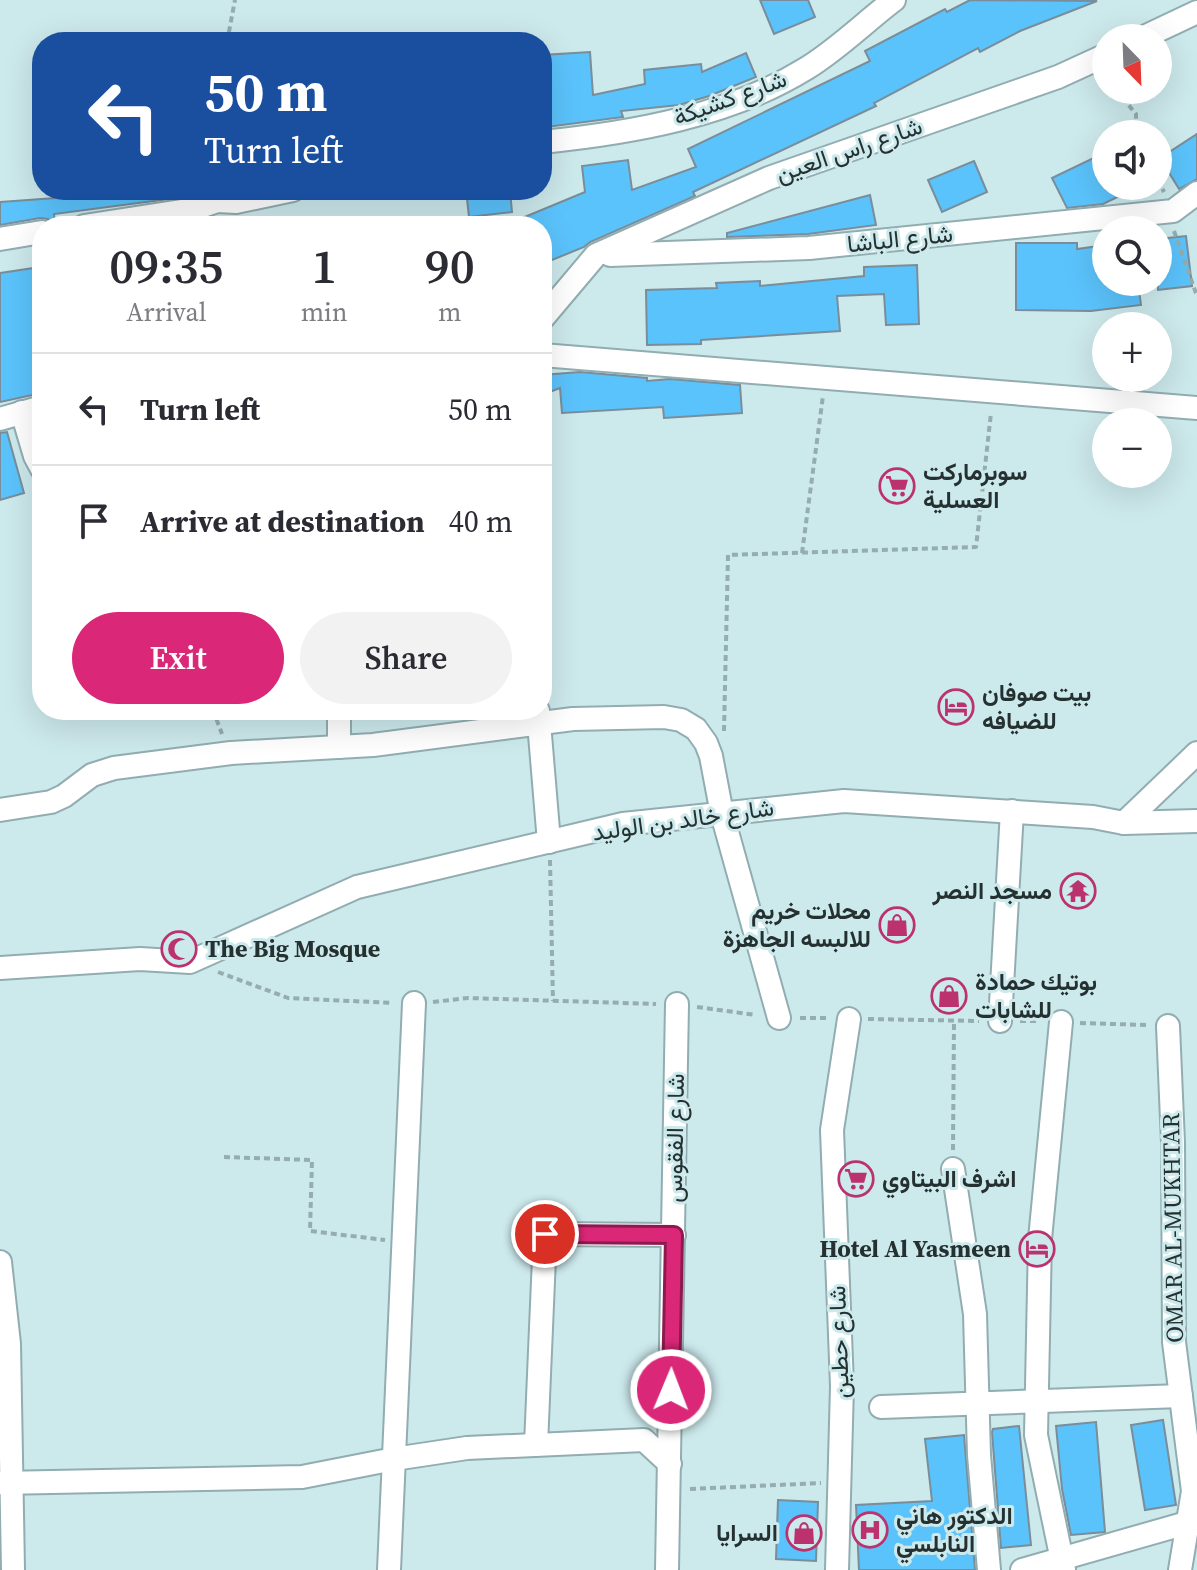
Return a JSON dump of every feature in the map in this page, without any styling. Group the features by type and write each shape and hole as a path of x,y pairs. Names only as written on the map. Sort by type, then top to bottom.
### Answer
{"street":[{"name":"شارع كشيكة","path":"552,140 651,125 745,98 809,67 894,0"},
{"path":"1172,24 1197,12"},
{"name":"شارع راس العين","path":"596,255 769,178 1058,77 1092,61"},
{"path":"1173,211 1197,193"},
{"path":"198,216 217,201 246,200"},
{"name":"شارع الباشا","path":"596,255 809,248 1197,211"},
{"path":"0,239 32,234"},
{"path":"552,307 596,255"},
{"path":"552,356 1197,408"},
{"path":"0,419 32,409"},
{"path":"552,718 664,717 681,720 696,729 706,743 722,814 779,1018"},
{"path":"339,720 339,747"},
{"path":"0,810 51,802 92,775 114,768 231,753 373,745 521,720"},
{"path":"539,720 549,842"},
{"path":"1124,823 1197,753"},
{"name":"شارع خالد بن الوليد","path":"0,968 140,959 190,962 357,887 623,824 844,801 1093,817 1124,823 1197,821"},
{"path":"1000,1021 1012,811"},
{"path":"389,1570 414,1003"},
{"name":"شارع الفقوس","path":"667,1570 677,1004"},
{"name":"شارع حطين","path":"837,1570 842,1386 832,1130 849,1019"},
{"path":"1061,1022 1040,1239 1036,1435 1062,1564"},
{"name":"OMAR AL-MUKHTAR","path":"1168,1026 1173,1143 1174,1342 1193,1491 1192,1522 1180,1570"},
{"path":"953,1169 975,1314 979,1455 989,1570"},
{"path":"536,1445 545,1234 674,1235"},
{"path":"0,1262 9,1344 5,1484 13,1570"},
{"path":"881,1407 1181,1396"},
{"path":"5,1484 302,1477 467,1448 644,1440 670,1464"},
{"path":"1022,1570 1062,1564 1192,1522"}],"path":[{"path":"229,32 235,0"},
{"path":"1168,200 1173,211 1173,226 1197,296"},
{"path":"802,553 825,378"},
{"path":"724,737 728,555 976,547 994,392"},
{"path":"549,842 553,1001"},
{"path":"953,1169 954,1020"},
{"path":"224,1157 312,1160 310,1231 403,1243"},
{"path":"670,1490 839,1482"}],"building":[{"path":"760,0 808,0 815,17 774,34"},
{"path":"970,0 1097,1 1020,31 980,52 978,48 874,103 876,106 693,192 695,196 552,260 552,216 527,216 585,192 582,166 628,160 632,190 696,167 688,149 870,61 865,51 945,9 947,12"},
{"path":"590,52 593,95 645,84 644,70 701,64 702,72 746,53 756,77 679,105 621,111 623,117 552,126 552,54"},
{"path":"1197,134 1197,179 1179,189 1172,178 1172,150"},
{"path":"1092,159 1092,200 1111,200 1103,204 1067,208 1052,178"},
{"path":"974,161 987,192 942,212 928,180"},
{"path":"870,195 876,225 808,234 727,237 727,233"},
{"path":"161,200 54,216 32,216 32,219 0,225 0,202"},
{"path":"467,200 511,200 512,212 469,216"},
{"path":"1186,236 1192,286 1172,288 1172,238"},
{"path":"1016,243 1077,243 1077,249 1092,247 1092,296 1140,296 1141,305 1091,311 1016,310"},
{"path":"917,265 919,324 886,325 884,294 837,296 840,331 701,340 701,344 647,345 646,290 717,288 716,283 760,281 760,286 864,276 864,267"},
{"path":"32,268 32,395 0,402 0,273"},
{"path":"580,372 647,378 647,381 670,379 740,385 742,413 664,418 663,407 562,413 560,388 552,391 552,374"},
{"path":"7,432 24,493 0,500 0,433"},
{"path":"1163,1420 1176,1505 1145,1510 1131,1425"},
{"path":"1096,1422 1105,1532 1071,1535 1062,1489 1056,1426"},
{"path":"1019,1426 1031,1545 1001,1548 992,1432 993,1429"},
{"path":"964,1435 975,1570 859,1570 856,1505 932,1501 925,1439"},
{"path":"778,1500 818,1502 816,1561 776,1559"}],"place":[{"name":"سوبرماركت العسلية","path":"897,486"},
{"name":"بيت صوفان للضيافه","path":"956,707"},
{"name":"مسجد النصر","path":"1078,891"},
{"name":"محلات خريم للالبسه الجاهزة","path":"897,925"},
{"name":"The Big Mosque","path":"179,949"},
{"name":"بوتيك حمادة للشابات","path":"949,996"},
{"name":"اشرف البيتاوي","path":"856,1179"},
{"name":"Hotel Al Yasmeen","path":"1037,1249"},
{"name":"الدكتور هاني النابلسي","path":"870,1530"},
{"name":"السرايا","path":"804,1533"}],"route":[{"path":"545,1234 674,1235 671,1390"}]}
